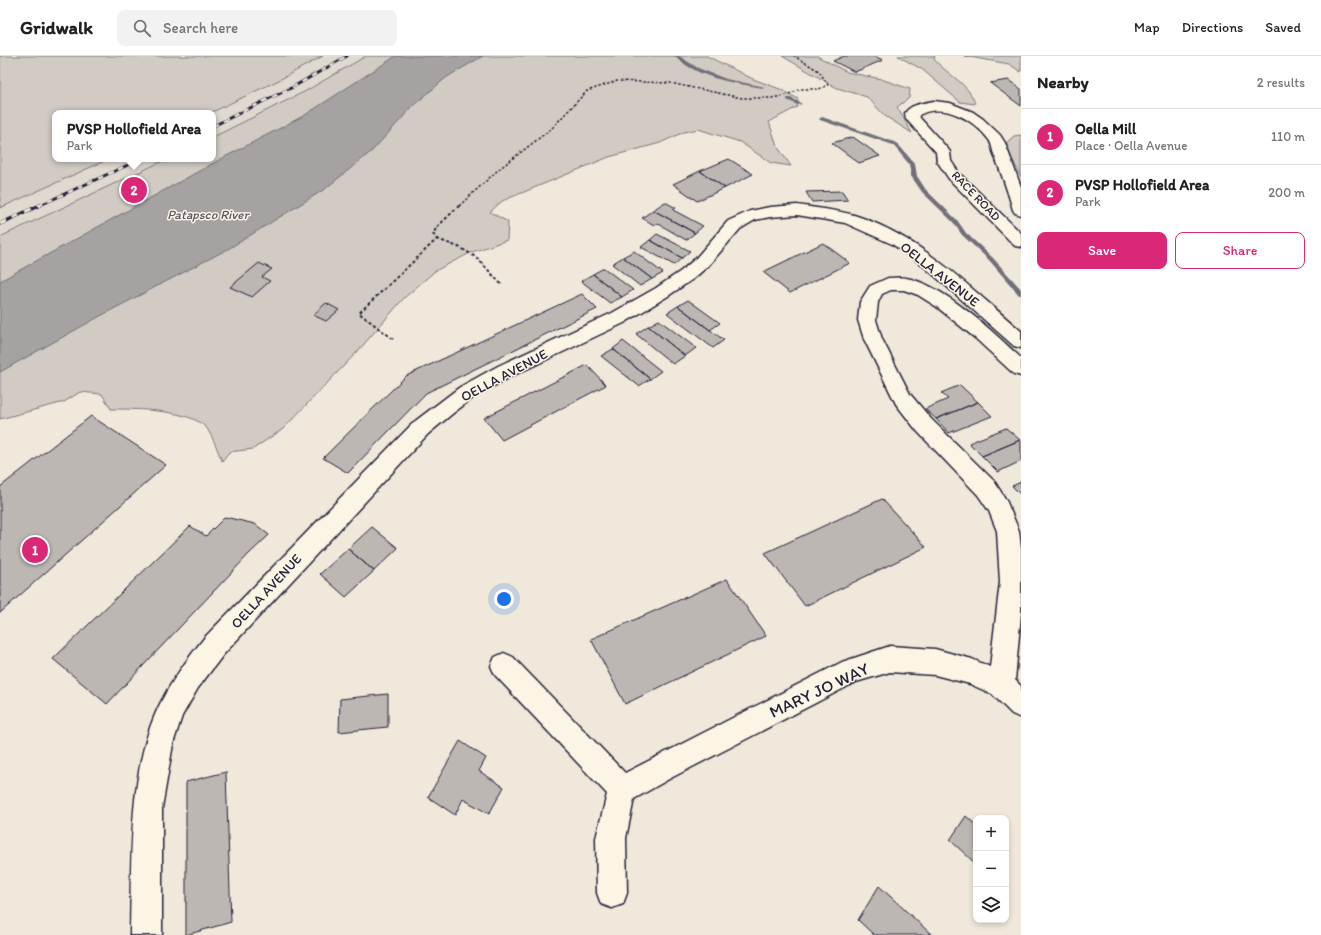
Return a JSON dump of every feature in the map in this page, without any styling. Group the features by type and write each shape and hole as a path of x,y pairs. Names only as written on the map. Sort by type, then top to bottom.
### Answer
{"street":[{"name":"RACE ROAD","path":"1021,210 1015,188 996,139 986,128 972,117 959,110 945,106 933,105 917,109 912,113 913,119 927,132 942,152 944,161 954,176 1021,242"},
{"name":"OELLA AVENUE","path":"146,935 148,808 159,744 171,710 189,679 214,646 354,497 421,428 467,392 505,371 618,318 687,275 702,262 734,225 750,216 770,212 797,210 849,219 898,240 926,259 1021,341"},
{"path":"1001,685 1012,582 1008,531 998,507 986,488 924,425 903,399 873,339 867,320 870,302 876,290 888,284 906,284 924,291 944,303 982,332 1021,369"},
{"name":"MARY JO WAY","path":"622,790 659,769 851,671 890,659 935,662 972,672 1001,685 1021,704"},
{"path":"504,666 622,790 611,838 612,893"}],"path":[{"path":"502,285 477,258 461,248 437,239 433,234 437,228 499,169 552,129 587,91 617,81 642,81 670,83 742,98 772,98 787,95 800,89 819,89 828,85 826,78 820,72 794,56"},
{"path":"393,339 359,313 437,239"}],"shaded area":[{"path":"0,56 323,56 279,80 216,110 52,110 52,162 102,162 0,208"},
{"path":"323,56 366,56 304,92 216,136 216,110 279,80"},
{"path":"366,56 707,56 753,79 780,89 798,99 797,107 769,122 777,146 791,166 771,163 740,142 698,129 684,132 660,143 609,157 502,201 490,212 508,222 507,240 472,252 435,271 404,298 358,351 283,429 253,449 229,452 222,461 208,430 201,423 177,414 148,410 111,409 102,394 80,392 64,402 0,419 0,237 161,162 216,162 216,136 304,92"},
{"path":"782,56 817,56 847,72 881,79 910,89 909,98 897,107 912,133 885,116 867,97 837,88"},
{"path":"898,56 935,56 934,59 968,91 975,104 960,102 923,70"},
{"path":"964,56 1021,56 1021,72 1009,64"},
{"path":"1021,135 1021,177 1005,144 1014,136"},
{"path":"102,162 161,162 0,237 0,208"}],"water":[{"name":"Patapsco River","path":"396,56 483,56 447,77 414,105 372,151 325,189 228,249 104,314 0,372 0,281 219,160 305,115"}],"building":[{"path":"844,56 874,56 883,60 855,72 833,61"},
{"path":"1008,80 1021,89 1021,106 990,83"},
{"path":"853,137 880,156 859,163 832,143"},
{"path":"729,159 753,174 725,188 700,171"},
{"path":"700,171 725,188 697,201 673,184"},
{"path":"842,191 848,200 812,202 806,192"},
{"path":"665,202 676,208 673,210 703,226 695,233 653,210"},
{"path":"653,210 695,233 686,240 657,223 654,225 642,218"},
{"path":"657,234 690,251 682,258 650,240"},
{"path":"650,240 682,258 674,265 641,247"},
{"path":"823,243 850,263 790,293 763,272"},
{"path":"634,251 663,273 652,279 623,257"},
{"path":"623,257 652,279 640,286 612,264"},
{"path":"259,263 272,269 262,277 270,281 252,297 230,287"},
{"path":"604,268 633,290 622,297 593,274"},
{"path":"593,274 622,297 610,303 581,281"},
{"path":"582,294 597,309 426,393 348,473 323,458 406,376"},
{"path":"688,300 720,323 710,330 678,306"},
{"path":"326,303 339,310 326,321 313,315"},
{"path":"678,306 724,340 713,348 667,313"},
{"path":"659,320 696,348 685,356 648,326"},
{"path":"648,326 685,356 673,364 636,334"},
{"path":"623,341 661,371 650,379 613,349"},
{"path":"613,349 650,379 639,386 601,356"},
{"path":"587,365 606,385 502,440 484,418"},
{"path":"960,385 978,402 936,419 925,409 948,399 941,393"},
{"path":"978,402 992,416 949,433 936,419"},
{"path":"91,416 166,465 0,613 0,487"},
{"path":"1006,428 1020,440 982,456 969,443"},
{"path":"1020,440 1021,461 998,472 982,456"},
{"path":"1021,482 1021,495 1012,486"},
{"path":"882,499 926,547 805,606 765,553"},
{"path":"225,517 255,524 269,535 249,554 107,704 53,659 190,526 206,536"},
{"path":"372,527 398,548 374,571 348,549"},
{"path":"348,549 374,571 346,597 320,574"},
{"path":"727,579 766,636 625,704 591,639"},
{"path":"388,694 388,727 339,732 340,699"},
{"path":"460,741 486,758 479,771 504,787 489,814 463,799 455,815 428,797"},
{"path":"226,772 231,922 186,935 186,782"},
{"path":"966,816 973,822 973,861 950,840"},
{"path":"879,886 932,935 874,935 858,920"}],"waterway":[{"path":"676,56 696,69 725,80 763,87"},
{"path":"789,99 800,104"},
{"path":"822,119 895,144 912,164 914,176 924,191 955,221 964,234 991,259 1021,293"}],"railway":[{"path":"216,125 293,87 347,56"},
{"path":"38,206 134,162"},
{"path":"0,224 40,205"}],"place":[{"name":"PVSP Hollofield Area","path":"134,190"},
{"name":"Oella Mill","path":"35,550"}]}
